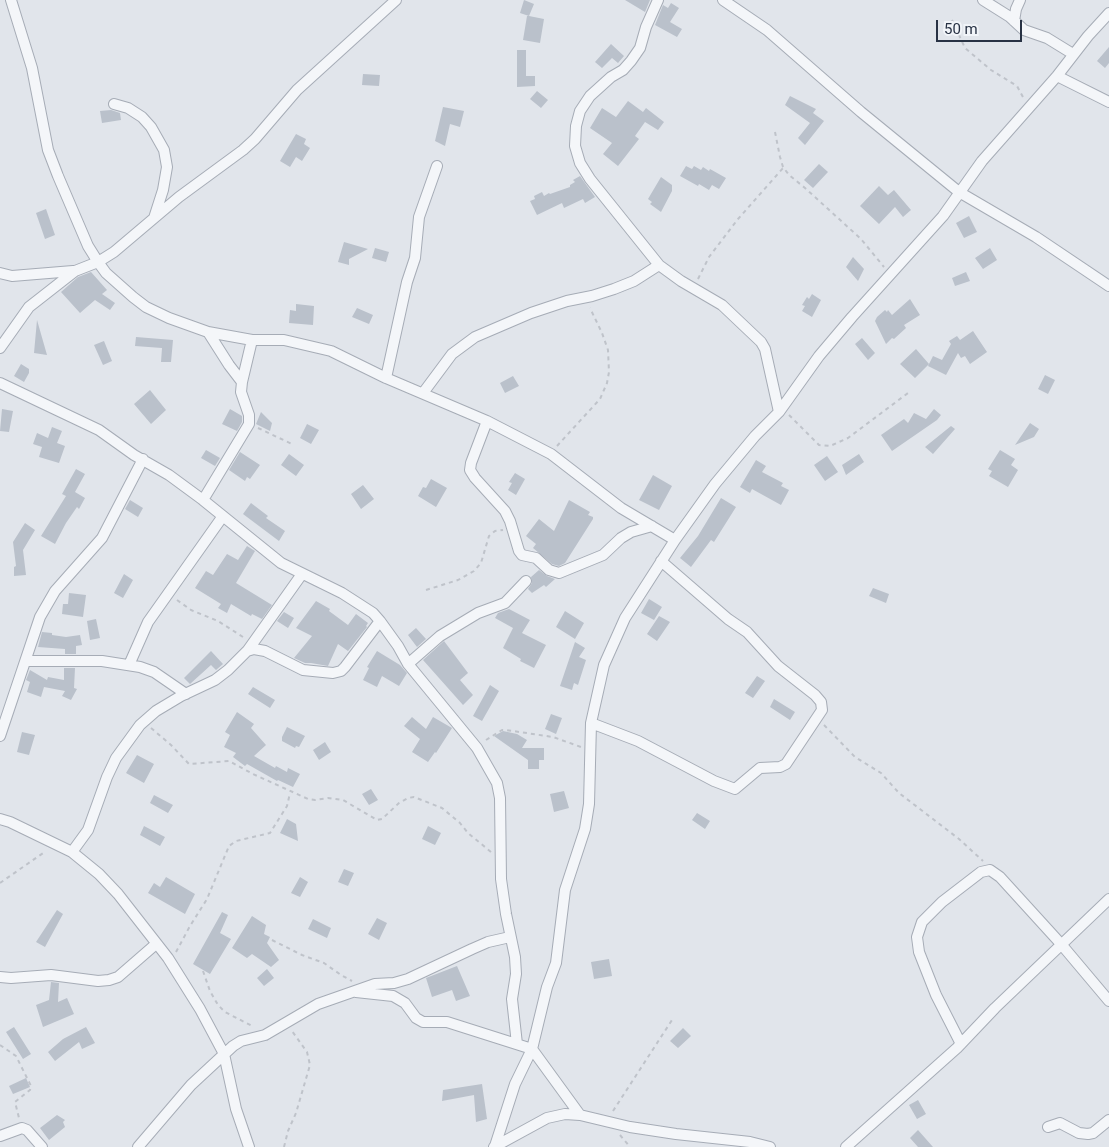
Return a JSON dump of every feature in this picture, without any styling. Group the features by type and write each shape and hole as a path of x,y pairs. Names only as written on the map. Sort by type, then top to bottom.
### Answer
{"street":[{"path":"11,0 32,68 48,150 73,213 98,262 106,273 146,307 181,324 208,332 252,340 284,340 331,351 386,378 487,421 551,454 621,508 675,540"},
{"path":"0,273 12,276 75,270 98,262 114,252 179,197 243,150 297,90 396,0"},
{"path":"658,0 648,21 637,53 623,70 611,77 590,96 580,110 576,126 575,146 580,163 590,180 659,265 681,281 722,305 761,342 765,349 781,410"},
{"path":"723,0 767,30 861,112 959,192 1036,237 1109,286"},
{"path":"983,0 1001,10 1024,30 1047,38 1073,54"},
{"path":"1014,21 1020,0"},
{"path":"494,1147 515,1084 532,1049 547,987 556,963 565,890 585,829 590,786 591,723 604,665 625,618 675,540 715,484 755,436 781,410 819,356 943,216 982,161 1057,76 1073,54 1109,13"},
{"path":"1057,76 1109,102"},
{"path":"114,104 128,108 142,117 151,127 164,150 167,167 154,219"},
{"path":"386,378 406,282 415,258 419,217 437,166"},
{"path":"423,393 452,354 474,337 531,313 567,301 614,289 634,281 659,265"},
{"path":"0,348 29,307 75,270"},
{"path":"208,332 242,382"},
{"path":"203,500 249,424 249,415 242,398 242,382 252,340"},
{"path":"0,383 99,430 163,471 203,500 281,563 357,602 380,621 408,664 476,746 497,784 500,798 501,878 515,957 516,974 512,999 517,1044"},
{"path":"487,421 470,470 474,478 505,511 522,555 536,558 549,570 556,573 604,556 621,538 631,532 652,526"},
{"path":"0,736 40,617 55,592 102,538 142,459"},
{"path":"129,665 148,622 223,516"},
{"path":"591,723 638,741 735,790 760,768 780,767 786,764 818,717 822,707 821,702 815,695 778,666 747,632 728,619 661,561"},
{"path":"72,852 88,830 111,767 121,749 143,722 156,711 215,680 228,670 251,647 302,574"},
{"path":"408,664 440,636 478,613 505,603 526,581"},
{"path":"251,647 265,651 303,670 336,672 345,667 380,621"},
{"path":"26,661 102,661 129,665 154,672 186,694"},
{"path":"0,819 60,844 99,874 118,894 170,962 200,1009 224,1054 236,1109 249,1147"},
{"path":"961,1044 936,995 919,952 917,937 922,922 942,902 980,872 990,870 1000,877 1061,944 1109,1001"},
{"path":"846,1147 961,1044 995,1008 1109,899"},
{"path":"138,1147 191,1085 241,1041 270,1032 309,1008 352,991 408,979 472,948 510,937"},
{"path":"0,977 51,975 98,981 109,980 118,977 156,944"},
{"path":"352,991 393,996 405,1003 420,1021 447,1022 532,1049 580,1115"},
{"path":"494,1147 547,1118 565,1114 580,1115 676,1134 750,1142 770,1147"},
{"path":"1048,1127 1060,1123 1078,1133 1088,1134 1093,1133 1109,1120"},
{"path":"0,1136 22,1128 28,1130 42,1147"}],"path":[{"path":"952,20 965,48 991,70 1017,86 1029,108"},
{"path":"775,132 780,157 789,175 806,188 861,239 890,274"},
{"path":"693,288 709,257 738,219 784,167"},
{"path":"551,454 600,399 607,383 609,372 608,350 586,297"},
{"path":"781,410 819,445 830,446 848,438 908,393"},
{"path":"249,424 294,445"},
{"path":"426,590 471,574 481,563 488,536 495,532 512,529"},
{"path":"168,594 192,610 218,621 251,647"},
{"path":"818,717 855,757 881,774 899,793 959,839 993,872"},
{"path":"143,722 171,744 189,764 229,761 310,800 328,798 343,800 377,820 382,819 399,803 414,797 442,808 500,860"},
{"path":"476,746 502,730 506,730 553,737 590,750"},
{"path":"170,962 207,899 229,846 236,841 270,833 287,806 291,792"},
{"path":"0,883 39,855 60,844"},
{"path":"272,940 302,955 324,963 341,975 366,987"},
{"path":"202,971 210,991 225,1012 252,1026 270,1032"},
{"path":"608,1122 618,1103 672,1020"},
{"path":"284,1147 310,1065 307,1052 299,1039 285,1024"},
{"path":"0,1045 14,1054 31,1086 30,1090 15,1103 22,1128"}],"building":[{"path":"524,0 534,4 529,16 520,13"},
{"path":"625,0 650,0 645,12"},
{"path":"671,3 679,8 670,22 682,29 677,37 655,25 663,5 668,8"},
{"path":"527,16 544,19 540,43 523,40"},
{"path":"611,44 624,56 618,63 612,58 602,68 595,62"},
{"path":"1109,47 1109,63 1105,68 1097,61"},
{"path":"517,50 526,50 526,76 535,76 535,86 517,87"},
{"path":"363,74 380,75 379,86 362,85"},
{"path":"537,91 548,100 541,108 530,99"},
{"path":"790,96 816,109 813,113 824,121 805,145 798,138 810,123 785,105"},
{"path":"628,101 643,112 646,108 664,122 658,130 645,122 635,136 639,139 618,166 603,154 612,143 590,128 602,108 616,117"},
{"path":"443,107 464,111 460,127 450,124 445,146 435,141"},
{"path":"111,110 120,113 121,120 102,123 100,111"},
{"path":"296,134 306,139 304,144 310,148 302,161 296,157 290,167 280,161"},
{"path":"819,164 828,172 813,188 804,180"},
{"path":"686,166 692,169 694,166 701,170 703,167 709,171 710,169 726,178 719,189 712,185 709,190 680,176"},
{"path":"580,176 595,197 585,203 583,199 564,208 562,203 537,215 530,201 535,199 534,196 542,192 544,196 570,187 575,182 573,180"},
{"path":"661,177 672,185 672,191 661,212 650,204 652,202 648,199"},
{"path":"879,186 888,195 894,190 911,210 903,217 895,207 879,224 860,206"},
{"path":"46,209 55,235 45,239 36,213"},
{"path":"969,216 977,232 964,238 956,223"},
{"path":"344,242 368,249 349,259 349,265 338,262"},
{"path":"375,248 389,252 386,262 372,258"},
{"path":"990,248 997,260 983,269 975,258"},
{"path":"853,257 864,269 858,281 846,267"},
{"path":"91,272 107,290 102,294 115,303 110,310 95,300 80,313 61,292 78,277"},
{"path":"966,272 970,281 955,286 952,278"},
{"path":"812,294 821,300 812,317 802,311 805,306 802,305 807,297 809,299"},
{"path":"910,299 920,315 904,325 906,328 886,344 875,321 877,317 885,310 887,312 888,310 892,315"},
{"path":"296,304 314,306 313,325 289,323 290,310 296,311"},
{"path":"357,308 373,315 369,324 352,317"},
{"path":"37,320 47,355 34,353"},
{"path":"973,331 987,352 970,364 965,356 961,358 958,353 946,375 928,366 933,356 942,360 951,344 949,341 957,336 960,340"},
{"path":"136,337 173,340 171,362 161,362 162,348 135,346"},
{"path":"862,338 875,353 868,360 855,344"},
{"path":"104,341 112,361 103,365 94,345"},
{"path":"916,349 929,364 915,378 900,364"},
{"path":"21,364 29,369 24,382 14,376"},
{"path":"1045,375 1055,380 1048,394 1038,389"},
{"path":"513,376 519,386 505,393 500,383"},
{"path":"150,390 166,410 151,424 134,404"},
{"path":"2,409 13,411 9,432 0,431"},
{"path":"230,409 242,416 242,422 237,431 222,424"},
{"path":"934,409 941,415 937,420 892,451 881,435 904,419 908,423 914,413 926,419"},
{"path":"261,412 272,423 270,431 256,424"},
{"path":"1030,423 1039,429 1034,437 1015,445"},
{"path":"307,424 319,430 311,444 300,438"},
{"path":"951,426 955,429 933,454 925,447"},
{"path":"52,427 62,431 57,443 65,446 59,463 39,457 42,447 33,444 37,433 48,438"},
{"path":"206,450 220,458 215,466 201,458"},
{"path":"1000,450 1015,459 1011,465 1018,470 1008,487 989,476 992,471 988,469"},
{"path":"240,452 260,465 250,479 247,477 245,481 229,470"},
{"path":"289,454 304,465 296,476 281,465"},
{"path":"859,454 864,462 846,475 842,465"},
{"path":"827,456 838,472 825,481 814,465"},
{"path":"756,460 766,466 762,472 783,483 781,486 789,490 781,505 752,489 750,493 740,487"},
{"path":"76,469 85,474 75,492 85,498 79,509 77,507 66,523 55,544 41,536 66,496 62,494"},
{"path":"515,473 525,479 516,495 508,490 512,483 509,482"},
{"path":"653,475 672,486 659,510 639,500"},
{"path":"431,479 447,488 436,507 418,496"},
{"path":"363,485 374,499 361,509 351,494"},
{"path":"721,498 736,507 714,542 711,540 691,567 680,558 698,536"},
{"path":"130,500 143,508 138,517 125,509"},
{"path":"569,500 590,512 588,515 593,517 593,519 565,563 559,566 552,564 533,548 536,544 526,536 539,519 554,531"},
{"path":"251,503 268,516 266,518 285,531 279,541 243,514"},
{"path":"25,523 35,530 23,550 26,575 14,576 14,567 16,566 13,542"},
{"path":"247,546 255,551 236,583 272,605 262,619 252,614 251,616 231,604 227,613 218,608 221,604 195,588 206,571 213,575 227,554 238,560"},
{"path":"539,570 555,579 546,587 544,585 532,593 528,589 532,583 531,577"},
{"path":"124,574 133,580 123,598 114,593"},
{"path":"873,588 889,594 886,603 869,596"},
{"path":"69,593 86,595 83,617 62,614 63,604 68,604"},
{"path":"649,599 662,607 654,620 641,613"},
{"path":"316,601 330,609 329,611 348,625 356,614 368,623 367,627 348,651 338,644 328,666 305,663 294,658 312,636 296,628"},
{"path":"509,609 530,620 522,633 546,645 534,668 520,661 521,659 503,648 513,628 495,618 498,613"},
{"path":"565,611 584,623 575,639 556,627"},
{"path":"284,612 294,618 288,628 277,621"},
{"path":"659,616 670,622 657,641 647,634"},
{"path":"96,619 100,638 90,640 87,621"},
{"path":"416,628 426,639 417,647 408,635"},
{"path":"42,632 66,637 80,635 82,645 76,646 76,654 65,654 65,649 38,647"},
{"path":"444,641 468,673 460,680 473,695 463,705 423,660"},
{"path":"575,642 585,648 579,657 586,660 578,685 574,683 572,690 560,686"},
{"path":"211,651 223,664 216,670 211,665 190,684 184,678"},
{"path":"377,651 400,665 407,673 399,686 382,676 377,687 363,680 369,668 367,667"},
{"path":"64,668 75,668 74,688 77,689 71,700 62,696 65,691 44,687 41,697 27,692 30,682 26,680 30,670 47,680 48,677 64,680"},
{"path":"757,676 765,681 753,698 745,693"},
{"path":"490,685 499,691 482,721 473,716"},
{"path":"253,687 275,700 270,708 248,694"},
{"path":"774,699 795,712 790,720 770,707"},
{"path":"237,712 254,724 251,728 266,745 254,756 275,768 276,766 287,772 288,768 300,774 293,787 277,781 247,764 245,766 233,757 236,753 224,747 230,735 225,732"},
{"path":"551,714 562,718 556,734 545,729"},
{"path":"412,717 426,729 433,717 452,728 428,762 412,752 420,739 404,726"},
{"path":"287,727 305,736 299,747 296,746 295,748 282,741"},
{"path":"503,731 517,734 527,740 522,748 544,748 544,760 539,760 539,769 528,769 528,760 494,736"},
{"path":"22,732 35,735 29,755 17,752"},
{"path":"325,742 331,752 319,760 313,750"},
{"path":"137,755 154,764 144,783 126,773"},
{"path":"371,789 378,800 369,805 362,794"},
{"path":"564,791 569,808 554,812 550,794"},
{"path":"154,795 173,805 168,813 150,803"},
{"path":"697,813 710,821 705,829 692,820"},
{"path":"287,819 296,824 298,841 280,833"},
{"path":"144,826 165,837 160,846 140,835"},
{"path":"428,826 441,833 435,845 422,839"},
{"path":"344,869 354,873 348,886 338,882"},
{"path":"166,877 195,894 185,914 148,893 154,883 160,887"},
{"path":"300,877 308,882 300,897 291,893"},
{"path":"57,910 63,914 45,947 36,942"},
{"path":"222,912 228,915 220,933 231,939 210,974 193,964"},
{"path":"252,916 266,925 264,934 270,937 267,943 279,960 271,967 252,954 247,958 232,948"},
{"path":"377,918 387,923 379,940 368,934"},
{"path":"313,919 331,928 327,938 308,929"},
{"path":"609,959 612,976 594,979 591,962"},
{"path":"457,966 470,996 456,1001 452,990 432,997 426,978"},
{"path":"267,969 274,978 264,986 257,978"},
{"path":"51,982 59,983 58,1002 67,998 74,1014 43,1027 36,1005 49,1000"},
{"path":"14,1027 31,1054 23,1059 6,1032"},
{"path":"86,1027 95,1043 82,1049 79,1042 55,1061 48,1052 63,1039"},
{"path":"683,1028 691,1036 678,1048 670,1041"},
{"path":"26,1078 30,1087 13,1094 9,1086"},
{"path":"482,1084 487,1119 476,1122 474,1095 442,1101 443,1090"},
{"path":"918,1100 926,1114 917,1119 909,1105"},
{"path":"57,1115 65,1120 63,1122 65,1127 49,1140 40,1128"},
{"path":"918,1130 933,1147 918,1147 910,1138"}]}
